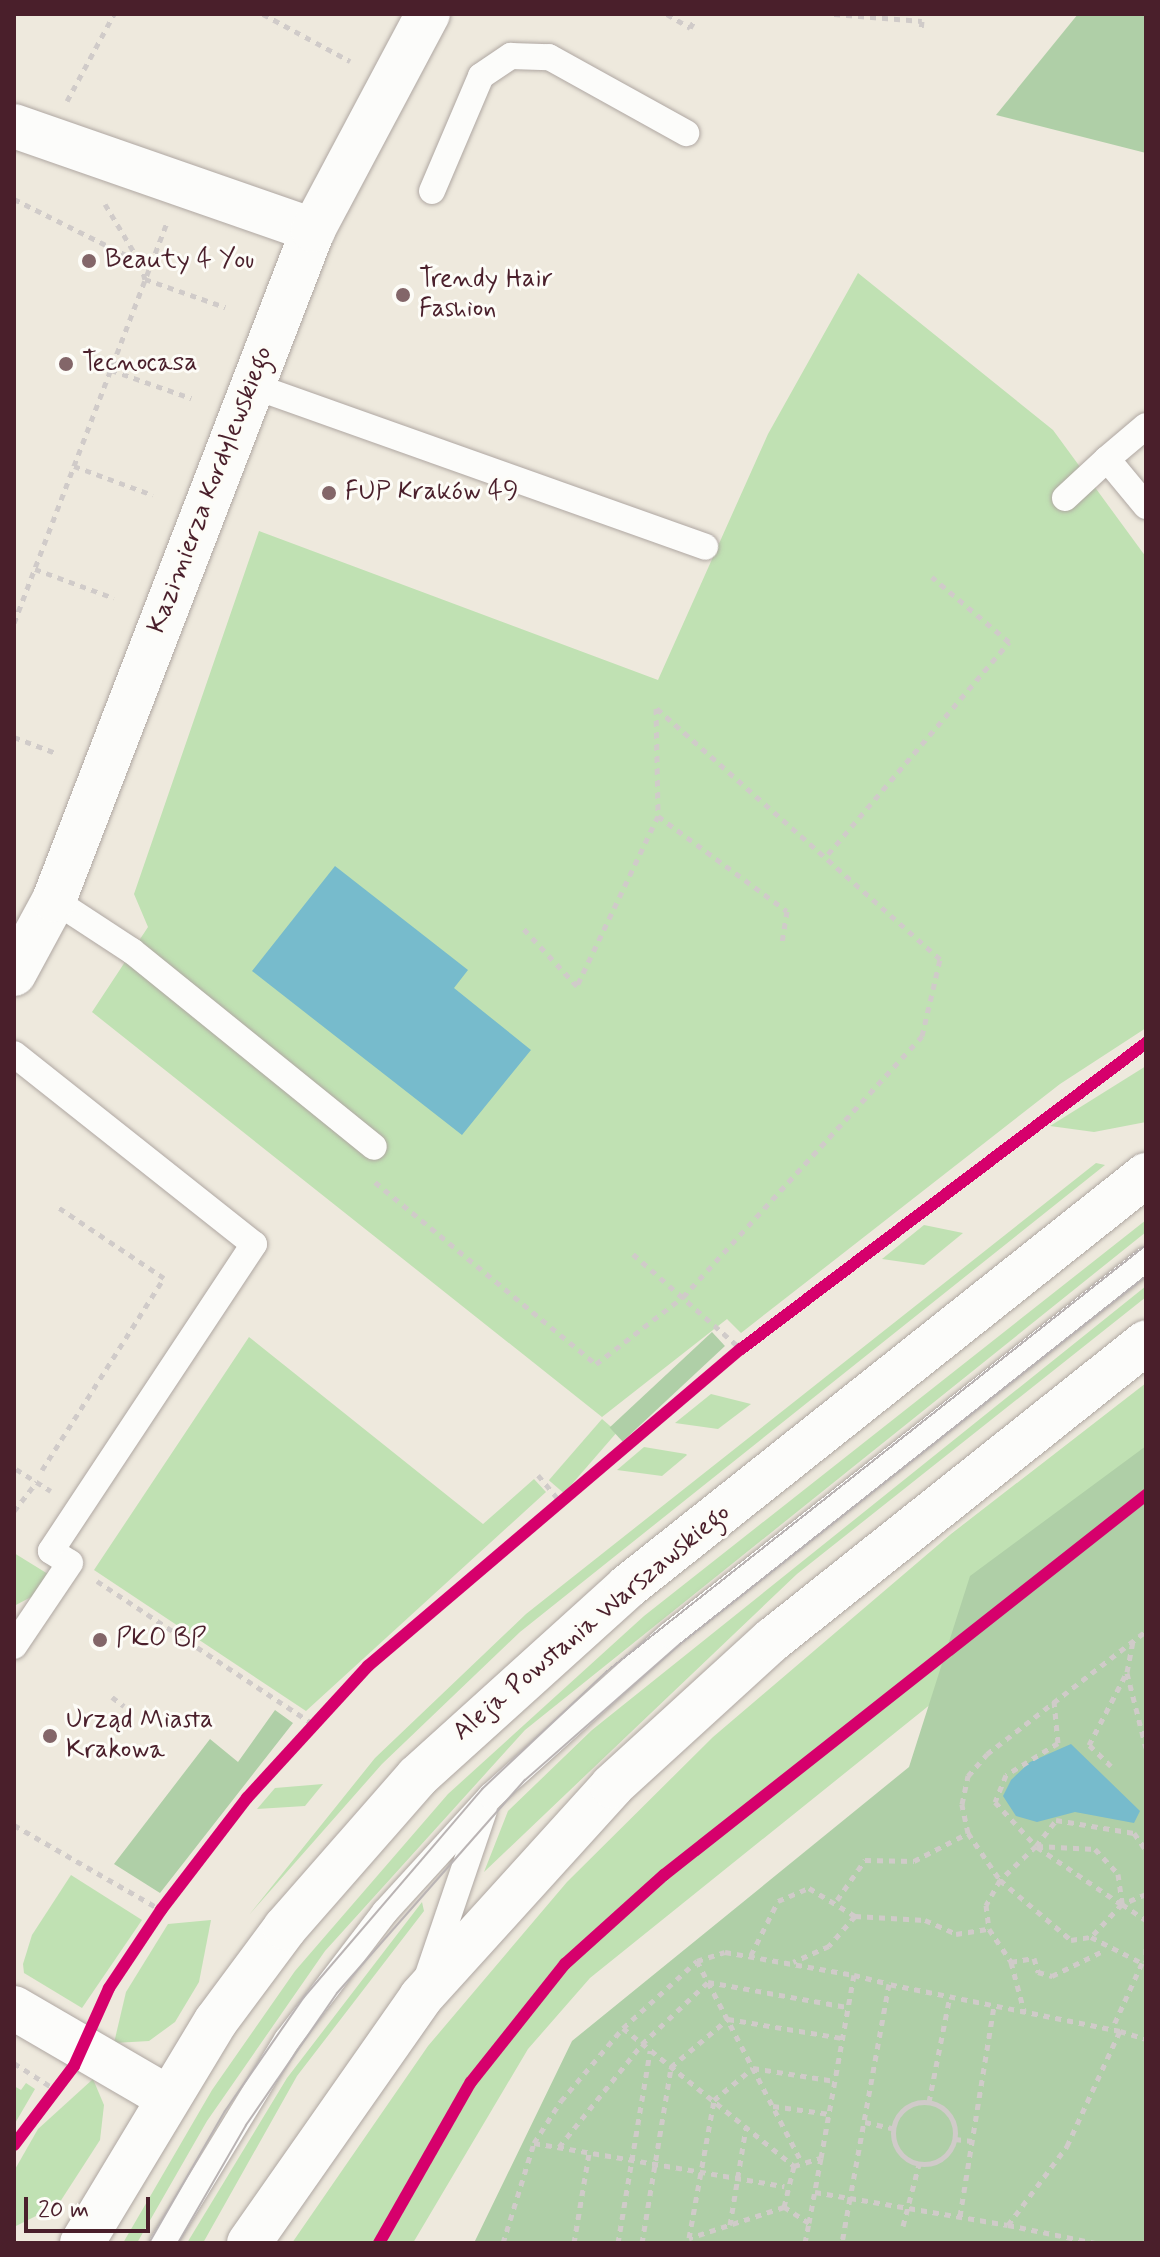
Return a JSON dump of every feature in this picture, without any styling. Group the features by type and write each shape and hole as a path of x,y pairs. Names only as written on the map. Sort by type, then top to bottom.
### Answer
{"main road":[{"name":"Kazimierza Kordylewskiego","path":"14,974 54,900 313,230 428,14"},
{"path":"14,126 313,230"},
{"name":"Aleja Powstania Warszawskiego","path":"82,2243 167,2097 285,1928 476,1718 627,1587 1146,1175"},
{"path":"249,2243 421,1997 601,1797 690,1712 1146,1343"},
{"path":"14,2008 167,2097"}],"lane":[{"path":"432,191 481,76 511,56 549,57 686,133"},
{"path":"251,385 705,547"},
{"path":"1065,498 1146,426"},
{"path":"1107,459 1146,506"},
{"path":"54,900 132,951 374,1147"},
{"path":"14,1054 254,1244 51,1551 70,1563 14,1646"},
{"path":"163,2243 287,2040 385,1912 491,1796 670,1635 1146,1260"},
{"path":"421,1997 491,1796"}],"path":[{"path":"62,110 114,14"},
{"path":"263,14 350,61"},
{"path":"667,14 690,28 694,21"},
{"path":"834,14 922,21 921,30"},
{"path":"344,74 356,49"},
{"path":"14,199 140,262 145,279"},
{"path":"14,623 171,210"},
{"path":"145,279 225,307"},
{"path":"111,370 191,398"},
{"path":"74,466 153,495"},
{"path":"35,569 114,598"},
{"path":"828,854 1009,642 932,577"},
{"path":"375,1182 596,1364 683,1297 922,1036 940,959 828,854 656,708 658,816 577,986 522,927"},
{"path":"14,737 56,753"},
{"path":"658,816 787,911 782,944"},
{"path":"42,1470 164,1278 58,1207"},
{"path":"633,1254 741,1349"},
{"path":"14,1478 16,1469 37,1482 14,1511"},
{"path":"538,1475 558,1499"},
{"path":"70,1563 313,1724"},
{"path":"1146,1631 1054,1700 968,1776 962,1804 968,1833 1000,1880 1071,1940 1091,1937 1122,1904 1146,1894"},
{"path":"1111,1766 1089,1745 1127,1672 1134,1641"},
{"path":"1127,1672 1146,1748"},
{"path":"112,1697 124,1706"},
{"path":"1054,1700 1058,1743 1006,1775 995,1802 1036,1846 1146,1920"},
{"path":"1024,2011 1011,1962 989,1929 986,1905 1000,1880 1036,1846 1056,1820 1134,1833 1146,1850"},
{"path":"14,1825 161,1910"},
{"path":"837,1900 865,1860 914,1861 968,1833"},
{"path":"1036,1846 1095,1849 1118,1874 1122,1904"},
{"path":"751,1955 778,1901 809,1888 837,1900 855,1916 925,1920 956,1934 989,1929"},
{"path":"793,1962 829,1946 855,1916"},
{"path":"1091,1937 1105,1950 1144,1962"},
{"path":"1112,2029 1144,1962 1146,1948"},
{"path":"1011,1962 1034,1958 1038,1972 1052,1976 1105,1950"},
{"path":"503,2243 534,2143 623,2028 697,1961 725,1952 793,1962 1112,2029 1146,2039"},
{"path":"697,1961 801,2161"},
{"path":"805,2243 854,1975"},
{"path":"708,1982 847,2007"},
{"path":"559,2147 642,2044 708,1982"},
{"path":"842,2243 889,1984"},
{"path":"929,2102 950,1996"},
{"path":"960,2216 994,2005"},
{"path":"642,2243 671,2067 728,2019 842,2038"},
{"path":"623,2028 794,2166"},
{"path":"1008,2225 1067,2146 1120,2031"},
{"path":"618,2243 650,2051"},
{"path":"14,2063 53,2088"},
{"path":"689,2241 714,2100 753,2068 835,2081"},
{"path":"892,2128 910,2105 929,2102 946,2111 955,2139"},
{"path":"773,2106 829,2114"},
{"path":"865,2122 892,2128"},
{"path":"730,2225 746,2127"},
{"path":"892,2128 901,2155 919,2164 938,2161 955,2139"},
{"path":"955,2139 972,2141"},
{"path":"534,2143 784,2186"},
{"path":"574,2243 589,2153"},
{"path":"784,2207 784,2186 794,2166 801,2161 821,2158"},
{"path":"903,2226 919,2164"},
{"path":"815,2192 909,2206 1096,2243"},
{"path":"784,2207 809,2223"},
{"path":"675,2243 689,2241 784,2207"}],"green space":[{"path":"1078,14 1146,14 1146,153 996,115"},
{"path":"858,273 1053,430 1146,557 1146,1028 1060,1084 741,1333 727,1319 602,1417 92,1012 148,927 134,894 259,531 658,680 768,434"},
{"path":"1146,1066 1146,1122 1094,1132 1050,1126"},
{"path":"1096,1163 1105,1165 520,1632 382,1764 249,1915 375,1758 526,1614"},
{"path":"1146,1220 1146,1232 525,1730 325,1951 207,2121 137,2243 123,2243 212,2090 295,1971 448,1794 644,1616"},
{"path":"924,1225 963,1233 924,1265 882,1259"},
{"path":"1146,1286 1146,1297 797,1574 484,1872 508,1811 592,1730"},
{"path":"712,1332 725,1346 623,1441 610,1427"},
{"path":"249,1337 483,1524 534,1479 546,1492 306,1711 94,1570"},
{"path":"1146,1383 1146,1531 590,1978 528,2049 413,2243 292,2243 428,2046 567,1882 713,1737 951,1534"},
{"path":"711,1394 751,1404 718,1429 675,1423"},
{"path":"602,1419 617,1432 564,1493 549,1480"},
{"path":"1146,1446 1146,2243 474,2243 572,2041 909,1767 970,1576"},
{"path":"644,1447 687,1455 662,1476 617,1470"},
{"path":"14,1553 48,1574 35,1595 14,1606"},
{"path":"275,1710 293,1723 160,1893 114,1864 210,1739 238,1762"},
{"path":"323,1784 305,1806 257,1809 275,1788"},
{"path":"71,1875 142,1920 82,2008 24,1973 23,1964 32,1935"},
{"path":"422,1902 424,1911 297,2076 203,2243 187,2243 287,2078"},
{"path":"211,1920 199,1982 175,2022 149,2041 114,2043 126,1992 168,1924"},
{"path":"93,2079 104,2105 100,2140 58,2205 14,2227 14,2171 38,2129"},
{"path":"26,2083 35,2089 14,2125 14,2086 21,2090"}],"water":[{"path":"335,866 468,970 454,988 531,1050 462,1135 252,971"},
{"path":"1071,1744 1140,1811 1134,1823 1075,1812 1037,1822 1016,1816 1003,1796 1011,1780 1030,1762"}],"tram line":[{"path":"149,2243 225,2111 304,1997 482,1789 606,1672 1146,1245"},
{"path":"178,2243 246,2125 337,1993 525,1780 680,1644 1146,1276"}],"cycle path":[{"path":"14,2145 74,2066 109,1988 161,1910 247,1798 368,1666 741,1349 1146,1043"},
{"path":"379,2243 471,2082 565,1964 664,1875 1146,1495"}],"place":[{"name":"Beauty 4 You","path":"89,261"},
{"name":"Trendy Hair Fashion","path":"403,295"},
{"name":"Tecnocasa","path":"66,364"},
{"name":"FUP Kraków 49","path":"329,493"},
{"name":"PKO BP","path":"100,1640"},
{"name":"Urząd Miasta Krakowa","path":"50,1736"}]}
